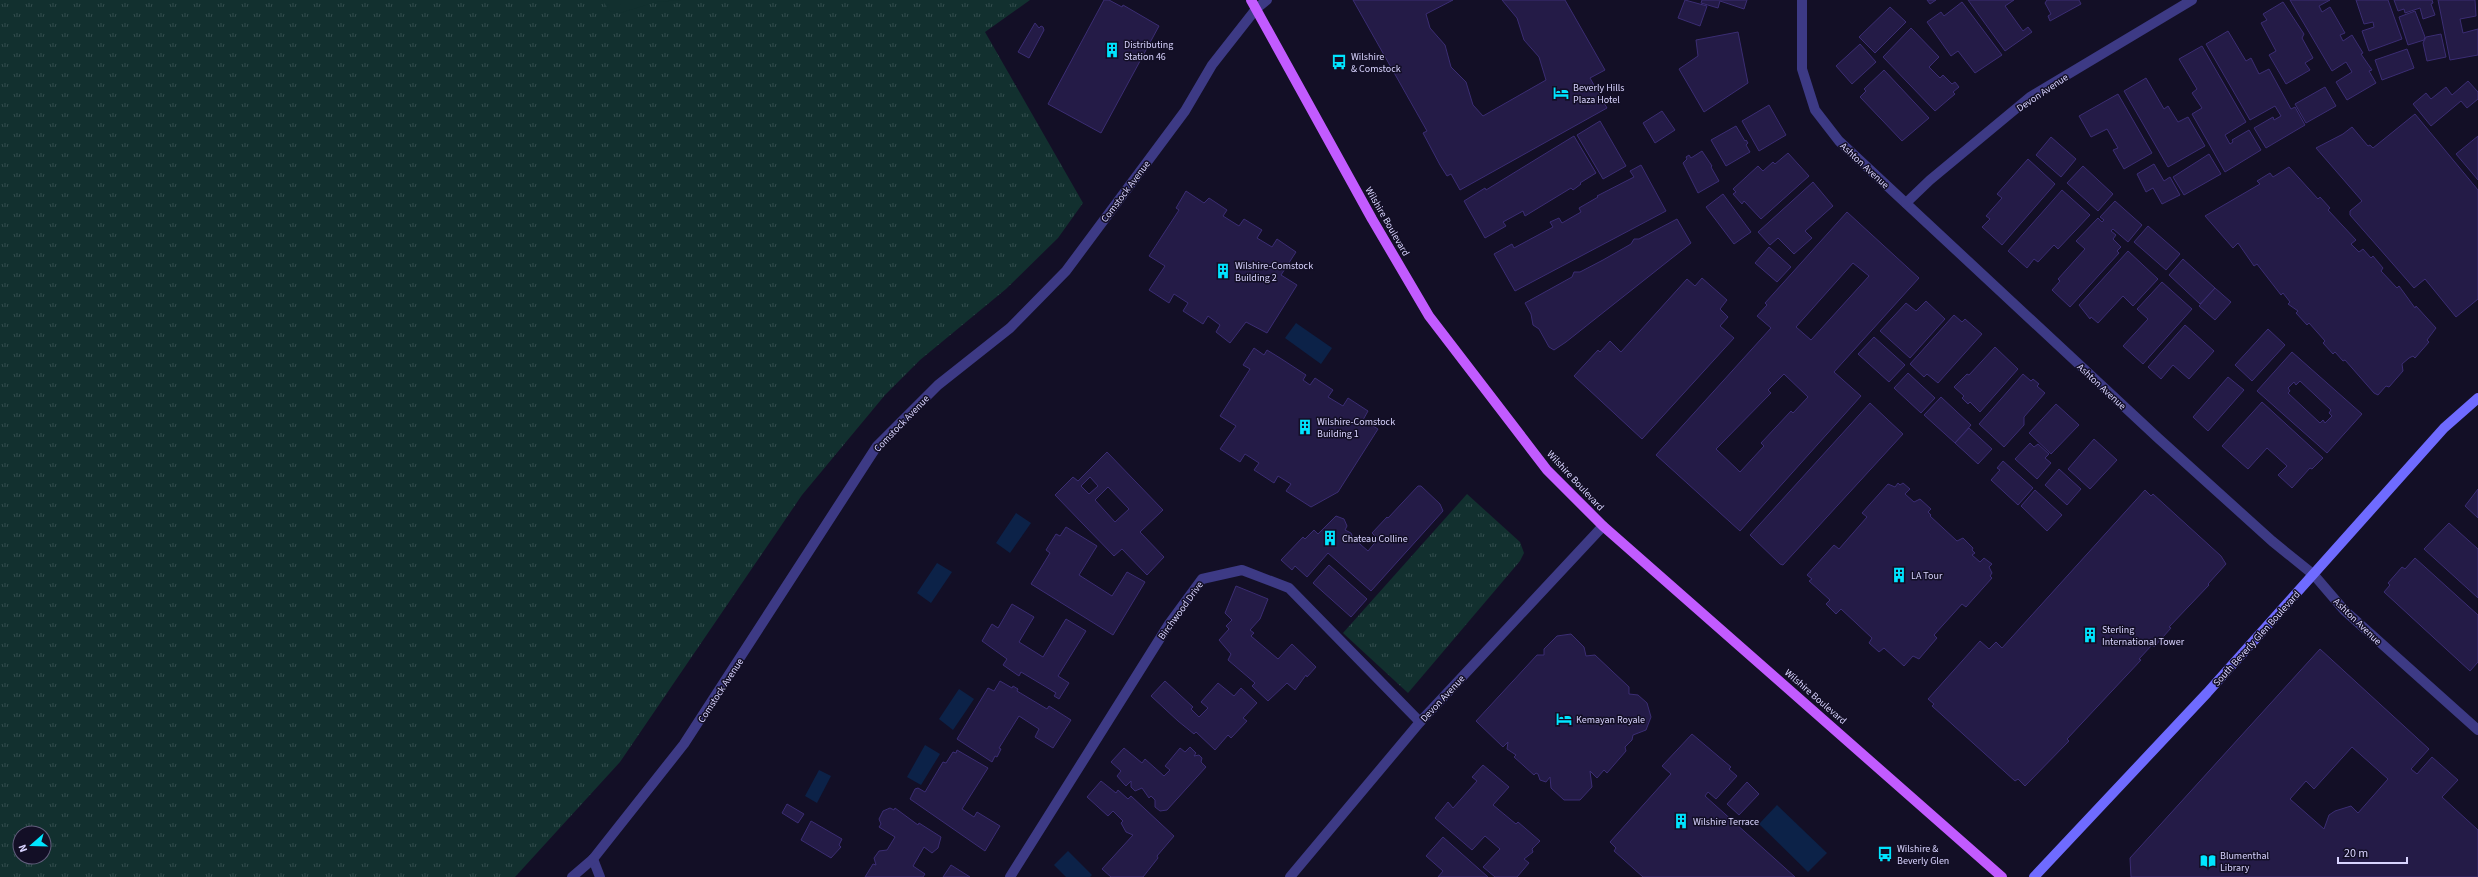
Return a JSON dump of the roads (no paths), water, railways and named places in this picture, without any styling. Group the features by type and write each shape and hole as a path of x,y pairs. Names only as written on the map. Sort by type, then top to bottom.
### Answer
{"main road":[{"name":"Wilshire Boulevard","path":"1251,0 1372,219 1430,316 1547,470 1602,526 2002,877"},
{"name":"South Beverly Glen Boulevard","path":"2034,877 2207,692 2444,428 2478,398"}],"street":[{"name":"Comstock Avenue","path":"572,877 594,859 684,744 877,446 938,384 1010,328 1066,271 1185,111 1212,65 1256,10 1267,0"},
{"name":"Ashton Avenue","path":"1802,0 1802,69 1815,110 1839,141 2272,541 2314,574 2344,610 2478,730"},
{"name":"Devon Avenue","path":"1906,203 1930,180 2030,97 2192,0"},
{"name":"Devon Avenue","path":"1290,877 1420,722 1602,526"},
{"name":"Birchwood Drive","path":"1010,877 1169,624 1202,579 1242,570 1289,588 1420,722"},
{"path":"594,859 600,877"}],"water":[{"path":"1296,323 1332,348 1321,364 1285,338"},
{"path":"1016,513 1031,523 1010,553 996,543"},
{"path":"937,563 952,572 931,603 917,593"},
{"path":"959,689 974,699 953,730 939,719"},
{"path":"925,745 940,754 921,785 907,777"},
{"path":"819,770 831,776 817,803 805,796"},
{"path":"1777,805 1827,853 1808,872 1759,824"},
{"path":"1068,851 1092,875 1090,877 1066,877 1054,865"}],"place":[{"name":"Distributing Station 46","path":"1112,50"},
{"name":"Wilshire & Comstock","path":"1339,62"},
{"name":"Beverly Hills Plaza Hotel","path":"1561,93"},
{"name":"Wilshire-Comstock Building 2","path":"1223,271"},
{"name":"Wilshire-Comstock Building 1","path":"1305,427"},
{"name":"Chateau Colline","path":"1330,538"},
{"name":"LA Tour","path":"1899,575"},
{"name":"Sterling International Tower","path":"2090,635"},
{"name":"Kemayan Royale","path":"1564,719"},
{"name":"Wilshire Terrace","path":"1681,821"},
{"name":"Wilshire & Beverly Glen","path":"1885,854"},
{"name":"Blumenthal Library","path":"2208,861"}]}
